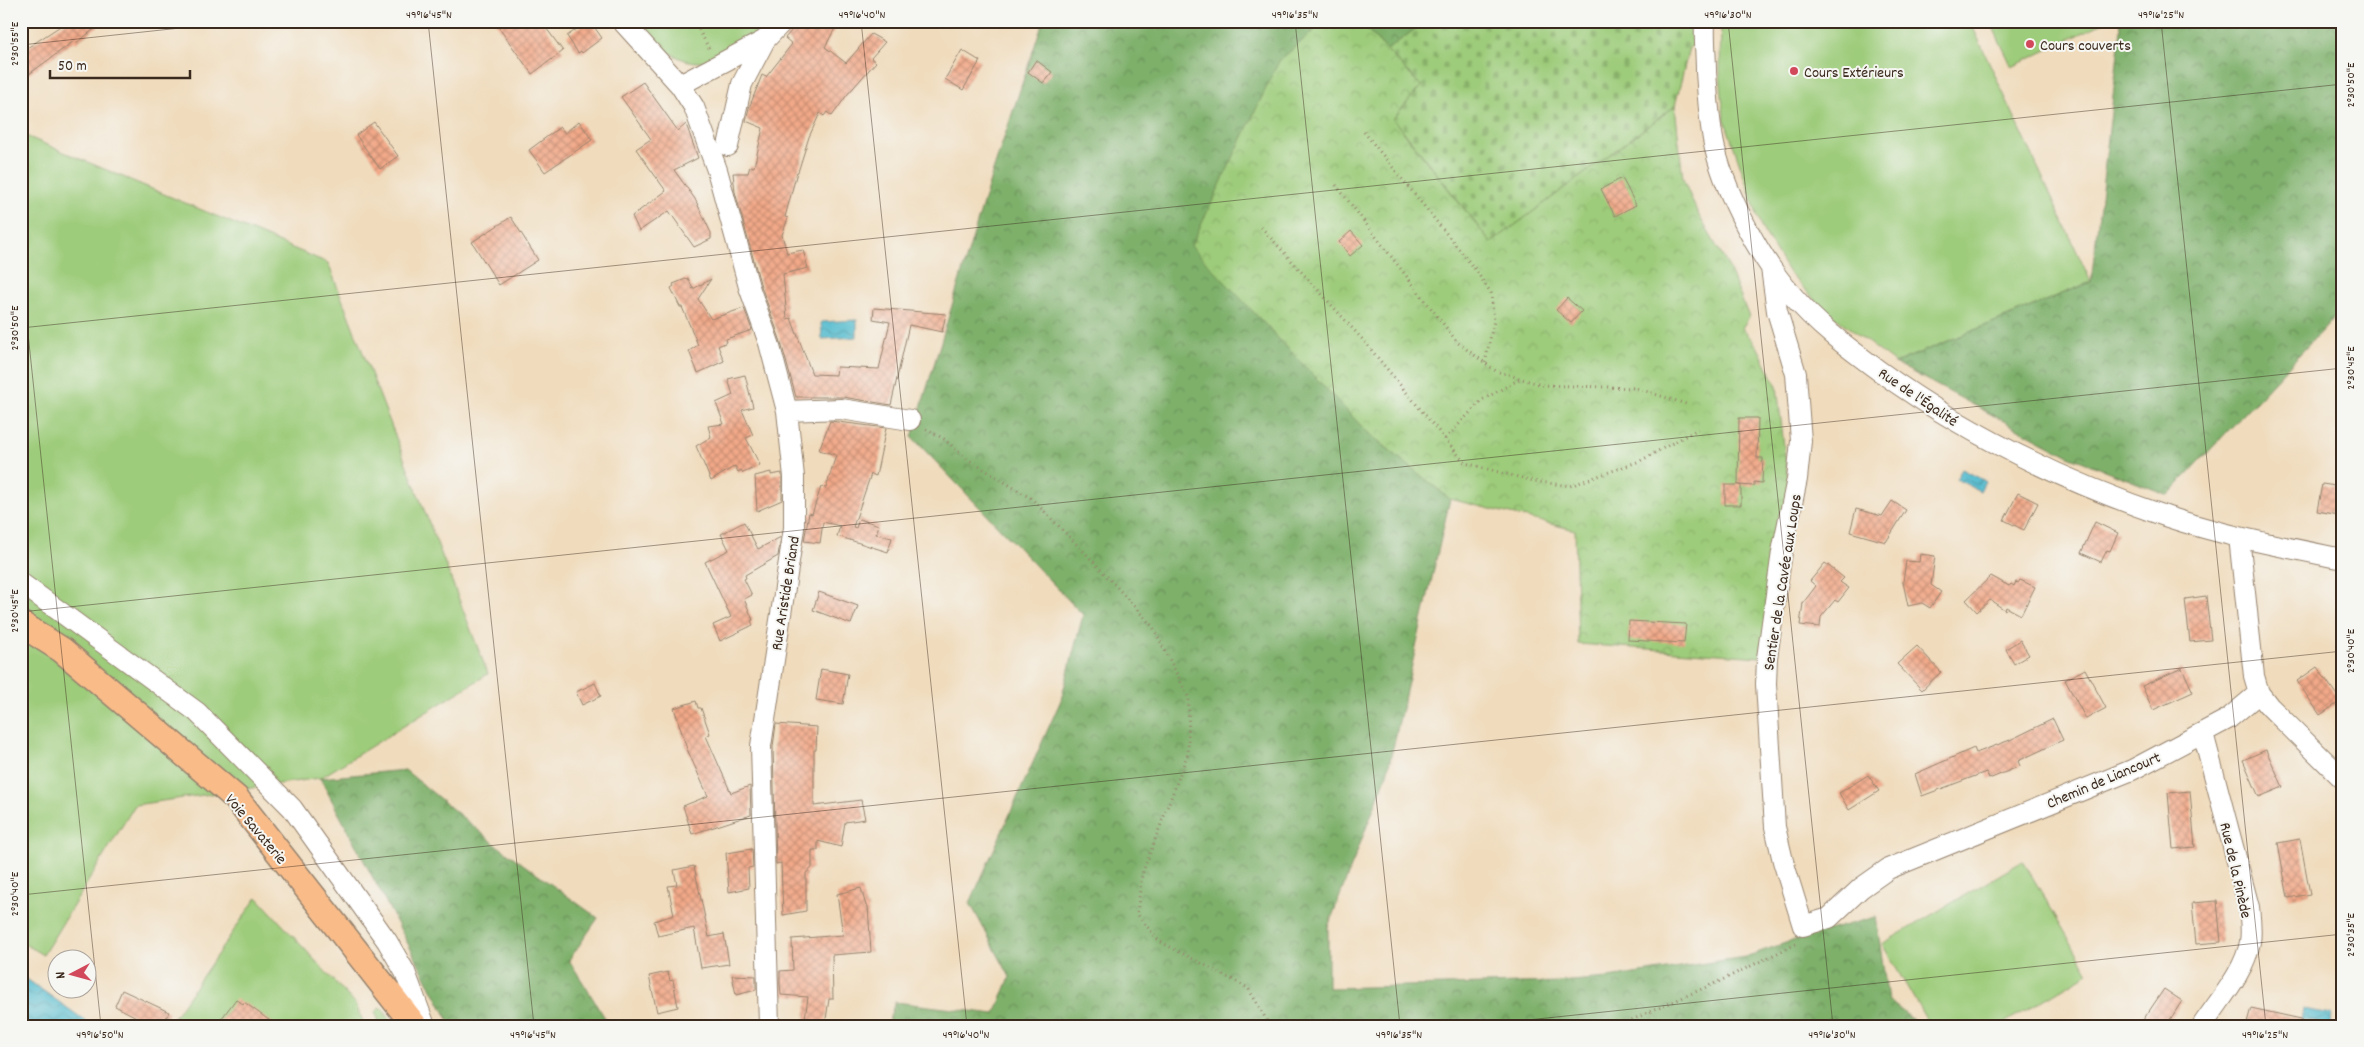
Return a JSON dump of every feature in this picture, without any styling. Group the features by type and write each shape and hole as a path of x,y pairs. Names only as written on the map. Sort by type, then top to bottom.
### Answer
{"main road":[{"name":"Voie Savaterie","path":"21,624 62,650 236,798 415,1026"}],"street":[{"name":"Rue Aristide Briand","path":"622,21 680,85 694,107 717,170 749,287 769,344 787,412 794,477 794,528 762,746 769,1026"},
{"path":"680,85 764,40 784,21"},
{"name":"Rue de l'Égalité","path":"1705,21 1708,106 1716,151 1723,175 1745,223 1771,268 1792,296 1829,333 1896,383 1960,424 2088,487 2169,517 2239,537 2343,559"},
{"path":"728,146 742,84 764,40"},
{"name":"Sentier de la Cavée aux Loups","path":"1771,268 1777,311 1796,374 1800,404 1801,441 1797,479 1782,552 1767,658 1766,684 1775,827 1783,861 1803,926"},
{"path":"787,412 841,409 910,420"},
{"path":"2239,537 2254,676 2259,693 2269,706 2343,779"},
{"path":"21,583 197,712 292,808 387,941 405,972 424,1026"},
{"name":"Chemin de Liancourt","path":"1803,926 1829,918 1861,888 1888,869 2132,770 2203,733 2237,712 2259,693"},
{"name":"Rue de la Pinède","path":"2202,1026 2244,961 2251,931 2249,907 2203,733"}],"path":[{"path":"694,21 708,49 716,45"},
{"path":"731,36 738,32 733,21"},
{"path":"1364,132 1475,270 1491,293 1494,321 1485,363"},
{"path":"1336,185 1458,343 1496,371 1542,385 1636,388 1686,404"},
{"path":"1261,227 1363,340 1465,463 1533,481 1570,486 1640,461 1698,429"},
{"path":"1445,439 1482,400 1520,378"},
{"path":"910,420 944,439 967,459 1032,499 1153,627 1188,698 1188,753 1142,874 1137,914 1159,941 1248,988 1270,1026"},
{"path":"1618,1026 1720,981 1799,942 1803,926"}],"green space":[{"path":"635,21 772,21 759,32 722,55 702,62 680,58 670,52"},
{"path":"1043,21 1325,21 1279,61 1366,431 1450,499 1387,774 1328,927 1328,988 1559,982 1608,978 1745,957 1806,936 1876,917 1888,1000 1921,1026 887,1026 895,1002 995,1014 1010,977 970,903 1061,700 1083,615 912,437 992,174"},
{"path":"1325,21 1359,21 1421,86 1393,119 1491,243 1675,106 1683,179 1698,214 1728,266 1749,317 1742,328 1757,346 1777,386 1789,489 1760,657 1578,644 1575,530 1450,499 1366,431 1191,246 1279,61"},
{"path":"1359,21 1426,21 1387,50"},
{"path":"1426,21 1696,21 1699,40 1689,48 1675,106 1491,243 1393,118 1421,86 1387,50"},
{"path":"1721,21 1970,21 2091,282 1895,363 1823,308 1789,273 1762,229 1724,118 1720,72"},
{"name":"Cours couverts","path":"1990,21 2107,21 2012,67"},
{"path":"2120,21 2343,21 2343,308 2168,495 2071,457 1895,363 2091,282 2121,28"},
{"path":"21,134 328,263 488,674 320,778 135,805 43,955 21,942"},
{"path":"405,770 495,844 598,918 569,960 610,1026 457,1026 449,1021 320,778"},
{"path":"2023,861 2089,973 1999,1026 1930,1026 1882,944"},
{"path":"257,897 356,1005 365,1026 168,1026"},
{"path":"381,1007 395,1026 381,1026 375,1012"}],"water":[{"path":"857,320 857,337 822,339 821,322"},
{"path":"1962,469 1985,481 1980,491 1956,479"},
{"path":"21,975 48,994 48,1000 56,1000 93,1026 21,1026"},
{"path":"2303,1009 2332,1014 2331,1024 2301,1020"}],"building":[{"path":"68,21 105,21 21,80 21,52"},
{"path":"494,21 541,21 563,51 532,74"},
{"path":"590,21 602,38 582,53 581,51 578,53 567,36"},
{"path":"800,21 839,21 825,47 846,63 871,34 885,42 871,58 876,62 847,95 832,116 827,112 824,116 820,113 809,137 797,172 785,217 788,218 782,235 787,253 803,250 808,268 783,274 787,319 791,318 812,374 836,375 837,367 879,369 890,322 873,319 874,308 946,314 942,332 909,325 891,405 843,397 796,397 780,339 760,283 735,192 733,173 748,173 750,166 754,167 763,128 746,121 749,108 762,75 766,77 792,44 785,38"},
{"path":"962,50 980,61 963,90 945,79"},
{"path":"1036,60 1052,72 1043,83 1028,72"},
{"path":"643,82 678,131 686,124 698,158 674,170 695,199 711,233 711,239 694,247 669,211 639,231 632,216 666,191 636,149 651,139 621,97"},
{"path":"579,121 592,140 545,172 529,150 560,127 565,133"},
{"path":"374,122 398,156 380,169 356,135"},
{"path":"1622,178 1636,205 1615,216 1601,189"},
{"path":"511,217 538,260 499,285 472,242"},
{"path":"1351,231 1363,245 1350,256 1339,242"},
{"path":"688,278 693,289 711,279 698,299 711,319 744,308 752,330 726,339 727,342 718,346 724,361 698,373 689,351 698,345 682,307 680,307 671,288 674,286 673,284"},
{"path":"1567,298 1582,311 1571,323 1556,310"},
{"path":"745,375 753,407 742,410 753,435 746,438 760,465 743,473 741,470 738,472 735,466 711,481 696,446 711,437 708,426 724,424 716,403 733,395 728,379"},
{"path":"1739,418 1758,418 1757,458 1763,458 1762,483 1754,482 1754,486 1738,485"},
{"path":"830,421 886,428 876,476 871,474 853,527 856,528 859,519 879,525 876,534 892,538 888,552 837,536 840,526 823,522 820,543 804,541 809,513 812,514 821,487 826,488 836,455 819,450"},
{"path":"771,472 771,475 782,473 782,500 757,511 755,476"},
{"path":"2322,484 2343,487 2343,513 2339,512 2339,515 2317,511"},
{"path":"1725,485 1741,485 1741,505 1725,505"},
{"path":"2018,493 2038,503 2024,530 2004,520"},
{"path":"1892,501 1906,510 1886,542 1850,532 1856,509 1882,516"},
{"path":"744,522 758,549 781,537 778,556 745,575 746,578 744,579 752,595 744,599 753,620 751,621 753,625 720,641 713,625 731,617 705,562 729,550 721,534"},
{"path":"2095,522 2118,533 2110,551 2107,550 2101,562 2081,553"},
{"path":"1920,554 1935,556 1931,585 1941,592 1930,608 1922,603 1908,606 1903,582 1906,561 1919,562"},
{"path":"1825,563 1844,578 1840,582 1849,588 1838,602 1835,600 1821,617 1820,627 1800,625 1803,603 1816,586 1810,581"},
{"path":"1991,576 2009,586 2011,584 2014,586 2020,580 2035,587 2021,615 2006,607 2005,610 1990,600 1977,612 1966,600"},
{"path":"819,592 858,606 851,624 813,610"},
{"path":"2206,596 2211,640 2190,642 2185,599"},
{"path":"1629,621 1686,624 1684,643 1628,640"},
{"path":"2020,640 2029,655 2014,664 2006,649"},
{"path":"1917,646 1941,672 1922,690 1897,664"},
{"path":"2317,667 2341,701 2320,715 2297,681"},
{"path":"2182,668 2193,692 2153,710 2142,686"},
{"path":"821,669 848,674 843,704 816,700"},
{"path":"2085,669 2106,708 2086,719 2065,680"},
{"path":"595,683 601,696 582,705 576,692"},
{"path":"696,701 698,708 701,708 710,734 706,736 731,793 750,786 751,815 692,834 683,806 708,796 687,749 674,708"},
{"path":"2053,719 2063,740 2018,761 2020,766 1989,779 1986,772 1922,796 1915,774 1974,748 1976,753 2010,740"},
{"path":"776,724 817,727 816,750 814,750 814,806 861,800 865,819 845,822 841,847 818,841 818,850 812,850 812,868 806,873 806,911 783,915 781,863 776,864 773,747"},
{"path":"2266,750 2283,787 2259,797 2243,760"},
{"path":"1868,775 1879,791 1849,810 1839,793"},
{"path":"2190,791 2195,847 2173,849 2168,793"},
{"path":"2300,839 2310,894 2288,898 2278,843"},
{"path":"752,849 753,867 748,868 749,888 729,892 726,853"},
{"path":"694,866 709,937 724,934 729,964 701,968 694,928 658,936 654,921 674,915 668,886 677,885 674,870"},
{"path":"861,888 866,906 868,906 871,952 832,955 833,999 829,999 825,1026 804,1026 808,997 781,995 780,971 793,970 792,939 843,935 837,894"},
{"path":"2217,901 2221,942 2196,944 2192,903"},
{"path":"668,972 670,981 673,980 678,1007 657,1012 649,976"},
{"path":"732,975 756,976 756,990 736,995"},
{"path":"2164,989 2182,1001 2166,1026 2139,1026"},
{"path":"122,990 169,1012 162,1026 154,1026 115,1006"},
{"path":"236,999 243,1004 244,1002 277,1026 216,1026"},
{"path":"2251,1008 2301,1019 2301,1026 2246,1026"}],"place":[{"name":"Cours couverts","path":"2030,44"},
{"name":"Cours Extérieurs","path":"1794,71"}]}
